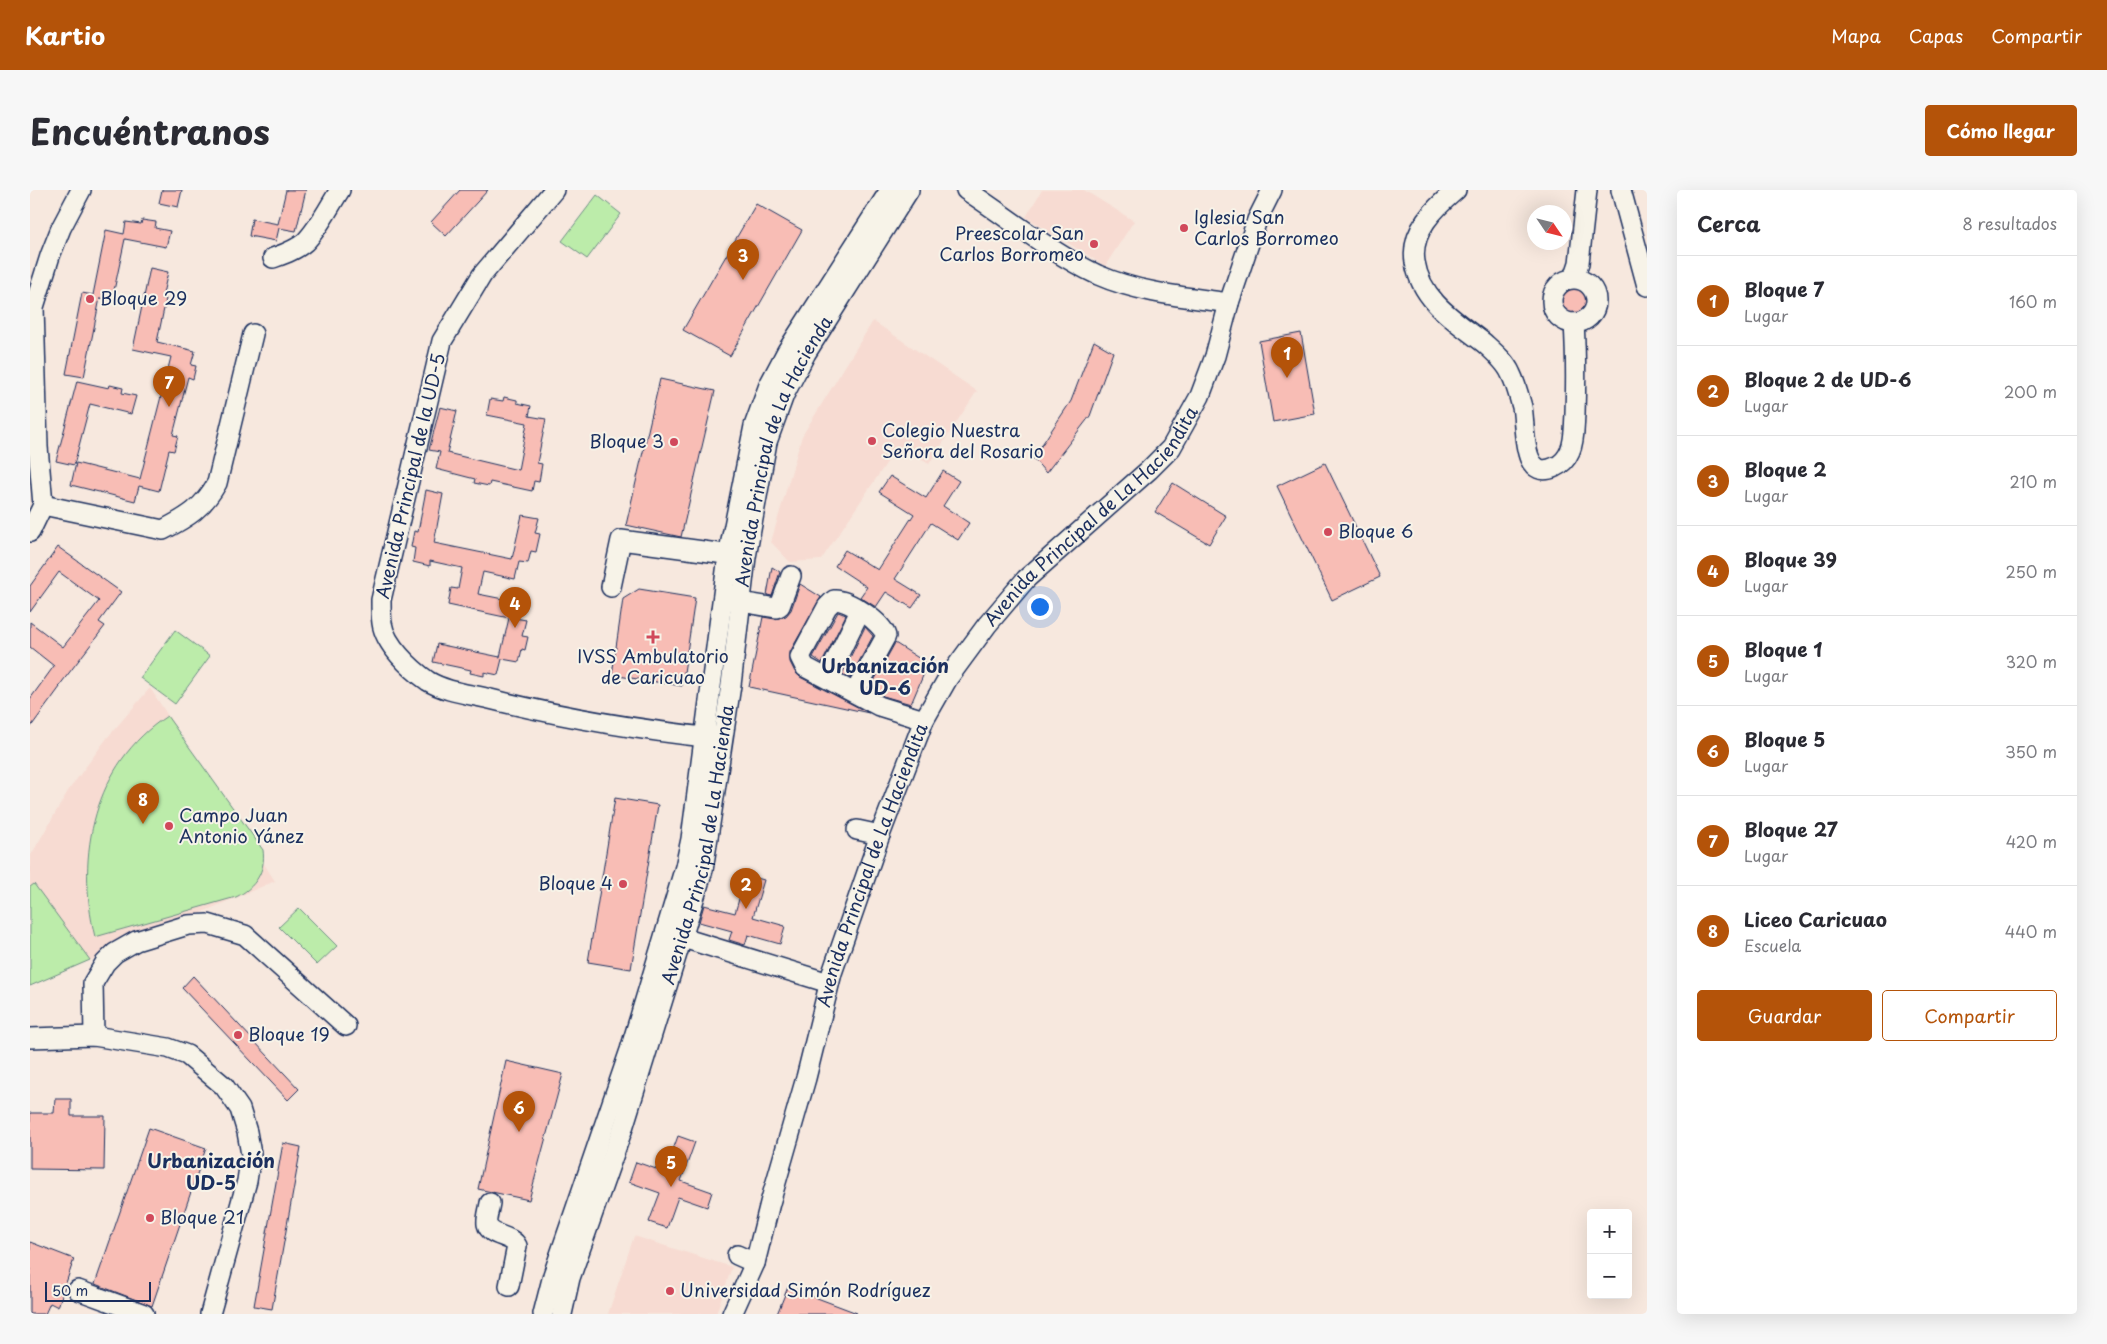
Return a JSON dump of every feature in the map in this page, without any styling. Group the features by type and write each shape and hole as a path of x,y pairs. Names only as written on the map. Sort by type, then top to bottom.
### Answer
{"street":[{"path":"30,532 43,505 38,447 34,307 61,228 81,190"},
{"path":"273,258 292,251 304,242 316,229 340,190"},
{"name":"Avenida Principal de la UD-5","path":"554,190 482,275 442,341 381,600 382,625 394,649 410,668 430,682 450,689 534,710 657,731 723,739"},
{"name":"Avenida Principal de La Hacienda","path":"674,935 689,848 703,737 731,601 754,426 769,385 786,351 890,190"},
{"name":"Avenida Principal de La Hacienda","path":"737,556 765,450 784,395 806,353 909,190"},
{"path":"966,190 1049,246 1099,275 1150,291 1229,303"},
{"name":"Avenida Principal de La Haciendita","path":"732,1314 755,1263 799,1076 829,983 880,835 924,720 948,678 987,625 1026,579 1149,470 1175,451 1200,396 1215,356 1229,303 1257,220 1272,190"},
{"path":"1456,190 1435,209 1422,228 1415,244 1415,262 1422,286 1432,301 1495,353 1511,372 1522,407 1526,448 1531,461 1538,468 1548,470 1556,467 1565,461 1571,450 1574,435 1577,364 1574,323"},
{"path":"1574,278 1579,263 1588,190"},
{"path":"1621,190 1647,286"},
{"path":"1574,278 1585,281 1590,285 1596,295 1596,301 1590,316 1585,320 1574,323 1558,316 1555,312 1552,295 1558,285 1574,278"},
{"path":"43,505 163,530 194,512 208,500 217,483 253,334"},
{"path":"611,588 621,540 737,556"},
{"path":"731,601 776,608 780,606 791,576"},
{"path":"855,692 886,636 880,624 846,601 834,600 827,607 800,656 806,667 879,706 924,720"},
{"name":"Avenida Principal de La Hacienda","path":"554,1306 554,1275 659,983 674,935 703,870 731,685 731,601"},
{"path":"827,678 860,611"},
{"path":"857,830 880,835"},
{"path":"94,1036 92,983 115,953 136,941 188,925 208,924 245,935 346,1026"},
{"path":"674,935 829,983"},
{"path":"30,1038 94,1036 168,1048 187,1055 224,1086 240,1109 248,1132 251,1154 248,1172 210,1314"},
{"path":"490,1204 487,1224 489,1229 514,1240 517,1246 509,1286"},
{"path":"737,1255 755,1263"},
{"path":"78,1290 144,1314"}],"shaded area":[{"name":"Preescolar San Carlos Borromeo","path":"1042,190 1084,190 1134,221 1105,266 1026,217"},
{"name":"Colegio Nuestra Señora del Rosario","path":"873,321 977,391 929,464 898,446 821,560 790,562 771,542 802,436"},
{"name":"Campo Juan Antonio Yánez","path":"150,688 275,881 30,986 30,857 68,791 107,738"},
{"name":"Universidad Simón Rodríguez","path":"634,1236 732,1267 716,1314 608,1314"}],"green space":[{"path":"597,195 621,214 587,259 562,241"},
{"path":"175,630 210,656 175,704 140,678"},
{"name":"Campo Juan Antonio Yánez","path":"167,716 263,850 261,872 249,889 236,897 95,937 89,906 88,875 90,844 96,814 107,785 122,759 142,736"},
{"path":"34,884 90,960 30,986 30,887"},
{"path":"299,908 337,946 317,965 279,927"}],"building":[{"path":"162,190 182,190 178,207 159,203"},
{"path":"286,190 306,190 296,231 279,228 276,241 249,236 252,219 278,224"},
{"path":"460,190 488,190 446,236 431,222"},
{"path":"756,204 802,230 730,356 683,330"},
{"name":"Bloque 29","path":"142,220 156,222 155,228 170,231 166,247 125,239 112,300 100,298 84,377 66,374 82,293 93,295 106,230 124,234 126,222 141,224"},
{"path":"150,268 168,272 162,298 166,299 157,342 195,351 191,365 196,366 193,379 188,377 173,435 178,436 174,451 169,450 159,491 139,486 135,501 71,485 76,463 140,479 171,357 133,349"},
{"path":"1569,288 1579,288 1586,295 1587,305 1580,314 1574,312 1566,314 1559,305 1561,293"},
{"path":"1301,333 1315,414 1273,422 1259,341"},
{"path":"1094,341 1113,352 1090,416 1046,473 1033,458 1071,401"},
{"name":"Bloque 3","path":"660,379 715,391 681,537 626,525"},
{"path":"77,381 109,388 110,385 123,388 122,393 136,396 131,414 90,404 74,465 56,461"},
{"path":"504,397 517,400 517,403 531,406 529,416 546,419 537,463 542,464 539,482 534,481 532,491 490,482 489,486 474,483 475,479 436,469 440,452 429,450 440,407 457,411 447,453 518,470 527,423 487,415 490,399 503,401"},
{"name":"Bloque 6","path":"1325,463 1380,577 1332,600 1277,486"},
{"path":"943,471 959,481 943,506 969,523 958,540 931,523 895,579 921,595 912,608 886,592 876,607 860,597 867,587 835,566 845,550 878,570 914,514 879,492 890,476 926,498"},
{"path":"1173,483 1226,516 1209,544 1155,512"},
{"path":"426,490 443,494 434,543 512,559 522,515 539,518 535,533 540,534 536,552 531,551 528,563 519,562 515,579 483,572 478,594 518,602 515,618 526,620 522,636 528,637 525,650 522,649 519,662 502,659 498,675 484,672 484,676 470,673 471,670 433,662 437,644 500,657 509,618 448,605 451,588 458,589 462,568 430,561 430,566 413,562 415,548 411,547 414,531 418,532"},
{"path":"58,547 121,592 99,622 105,626 59,686 30,728 30,699 54,666 30,647 30,622 63,647 99,601 59,572 30,612 30,586"},
{"path":"772,567 780,572 772,596 767,595"},
{"path":"800,584 821,597 790,652 790,662 795,672 800,677 869,713 749,687 763,617 775,619 786,616 791,610"},
{"name":"IVSS Ambulatorio de Caricuao","path":"639,589 695,598 682,686 612,675 623,599"},
{"path":"838,612 846,615 822,663 813,657"},
{"path":"865,627 873,636 850,678 842,674"},
{"path":"895,643 928,664 911,704 883,696 870,688"},
{"name":"Bloque 4","path":"615,798 658,805 631,969 588,962"},
{"path":"746,875 764,880 753,917 785,926 780,944 748,935 745,945 729,940 732,931 699,922 704,905 735,913"},
{"name":"Bloque 19","path":"193,976 299,1089 288,1100 182,988"},
{"path":"506,1061 563,1074 529,1200 478,1189"},
{"path":"55,1099 71,1099 71,1116 105,1116 104,1170 30,1169 30,1113 54,1113"},
{"name":"Bloque 21","path":"149,1128 206,1148 152,1306 95,1284"},
{"path":"678,1136 695,1142 681,1181 712,1192 707,1207 678,1197 667,1228 649,1222 660,1193 629,1182 636,1162 665,1172"},
{"path":"283,1143 301,1147 272,1309 254,1306"},
{"path":"30,1242 74,1259 58,1307 50,1303 45,1314 30,1314"},
{"path":"788,1287 857,1313 777,1314"}],"place":[{"name":"Iglesia San Carlos Borromeo","path":"1184,228"},
{"name":"Preescolar San Carlos Borromeo","path":"1094,244"},
{"name":"Bloque 2","path":"743,280"},
{"name":"Bloque 29","path":"90,299"},
{"name":"Bloque 7","path":"1287,378"},
{"name":"Bloque 27","path":"169,407"},
{"name":"Colegio Nuestra Señora del Rosario","path":"872,441"},
{"name":"Bloque 3","path":"674,442"},
{"name":"Bloque 6","path":"1328,532"},
{"name":"Bloque 39","path":"515,628"},
{"name":"IVSS Ambulatorio de Caricuao","path":"653,637"},
{"name":"Liceo Caricuao","path":"143,824"},
{"name":"Campo Juan Antonio Yánez","path":"169,826"},
{"name":"Bloque 4","path":"623,884"},
{"name":"Bloque 2 de UD-6","path":"746,909"},
{"name":"Bloque 19","path":"238,1035"},
{"name":"Bloque 5","path":"519,1132"},
{"name":"Bloque 1","path":"671,1187"},
{"name":"Bloque 21","path":"150,1218"},
{"name":"Universidad Simón Rodríguez","path":"670,1291"}],"district":[{"name":"Urbanización UD-6","path":"885,677"},
{"name":"Urbanización UD-5","path":"211,1172"}]}
